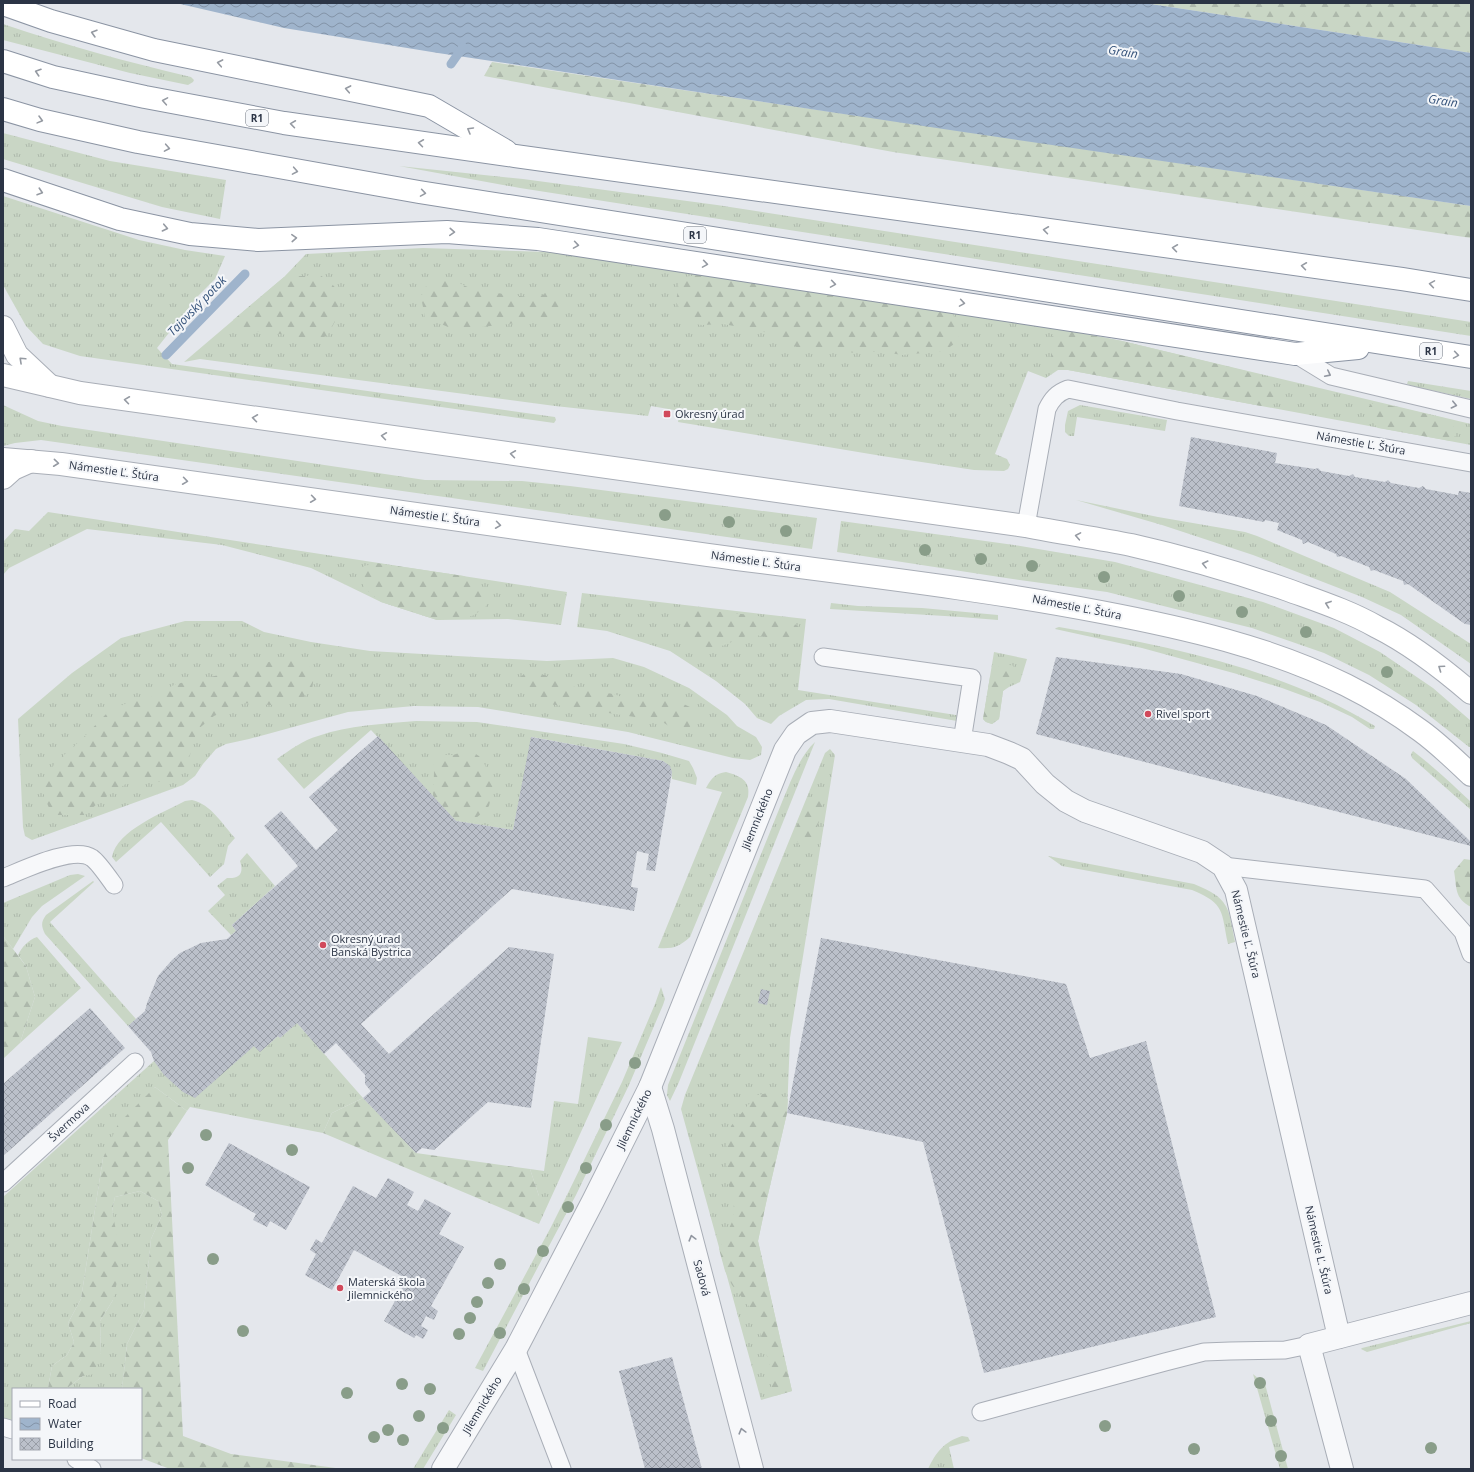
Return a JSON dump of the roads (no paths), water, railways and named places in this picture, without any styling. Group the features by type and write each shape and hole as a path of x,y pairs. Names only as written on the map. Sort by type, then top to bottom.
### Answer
{"main road":[{"path":"3,4 51,21 154,50 429,106 515,156"},
{"name":"R1","path":"3,61 54,77 145,98 284,123 1471,290"},
{"name":"R1","path":"3,108 40,120 138,142 419,192 1471,357"},
{"path":"3,180 120,219 190,234 258,240 447,232 538,239 1294,354 1390,344"},
{"path":"3,327 17,355 51,386"},
{"path":"3,375 80,393 1026,526 1130,545 1210,565 1254,578 1334,606 1378,627 1408,646 1446,672 1471,693"},
{"name":"Námestie Ľ. Štúra","path":"3,459 31,461 822,571 1035,599 1170,626 1246,646 1305,666 1349,686 1388,708 1423,733 1471,775"},
{"path":"3,478 12,470 31,461"}],"street":[{"name":"Námestie Ľ. Štúra","path":"785,750 796,734 812,723 830,721 988,745 1022,759 1045,784 1066,801 1085,811 1202,852 1223,866 1236,890 1339,1337"},
{"name":"Jilemnického","path":"443,1469 516,1349 650,1087 785,750"},
{"name":"Sadová","path":"650,1087 663,1129 752,1469"},
{"path":"1342,1469 1309,1345 1471,1303"}],"lane":[{"path":"1294,354 1331,376 1471,409"},
{"name":"Námestie Ľ. Štúra","path":"1026,526 1047,410 1053,398 1061,391 1068,389 1471,463"},
{"path":"823,656 972,678 962,741"},
{"path":"3,878 60,857 80,853 92,858 114,884"},
{"path":"1223,866 1425,889 1463,932 1471,954"},
{"name":"Švermova","path":"3,1183 135,1062"},
{"path":"981,1412 1204,1352 1285,1350 1309,1345"},
{"path":"516,1349 562,1469"},
{"path":"78,1460 92,1469"}],"water":[{"name":"Grain","path":"176,3 1144,3 1471,53 1471,206 438,53 284,28"}],"waterway":[{"name":"Tajovský potok","path":"451,64 463,47"},
{"name":"Tajovský potok","path":"166,355 245,274"}],"place":[{"name":"Okresný úrad","path":"667,414"},
{"name":"Rivel sport","path":"1148,714"},
{"name":"Okresný úrad Banská Bystrica","path":"323,945"},
{"name":"Materská škola Jilemnického","path":"340,1288"}]}
